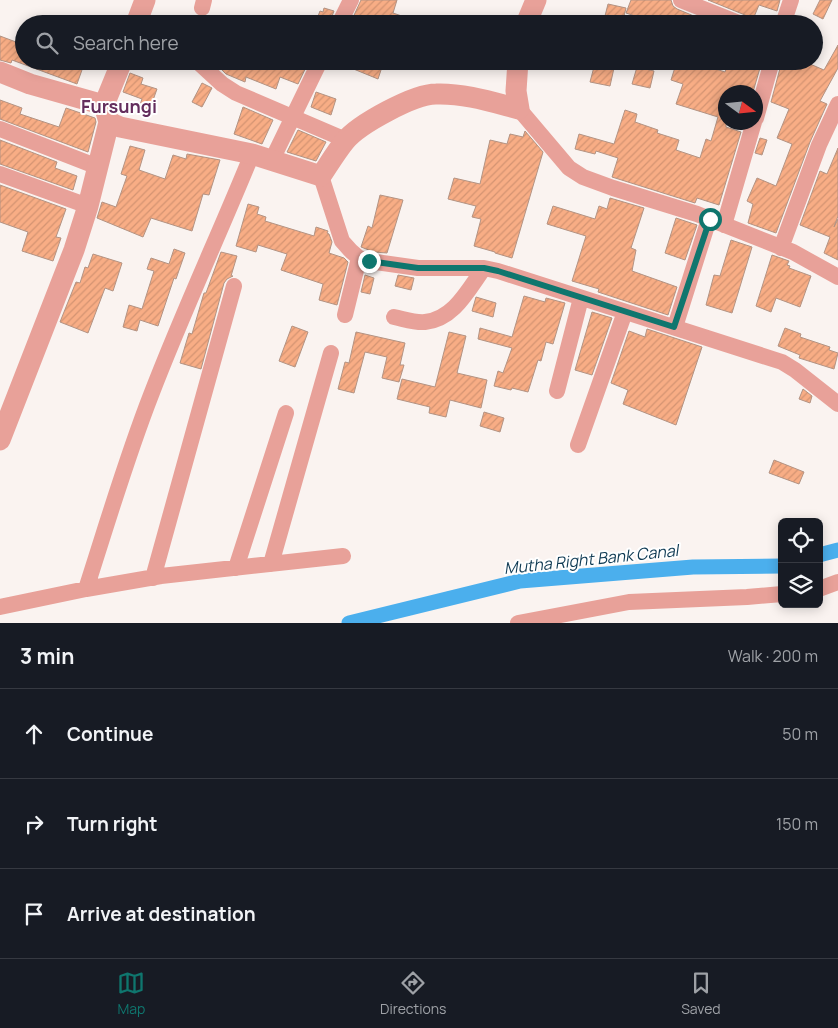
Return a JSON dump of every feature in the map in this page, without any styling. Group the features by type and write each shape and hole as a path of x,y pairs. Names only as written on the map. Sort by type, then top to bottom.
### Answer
{"street":[{"path":"139,15 145,0"},
{"path":"344,15 351,0"},
{"path":"530,15 536,0"},
{"path":"681,0 718,15"},
{"path":"786,15 791,0"},
{"path":"0,440 71,259 98,167 106,114 119,70"},
{"path":"207,70 222,84 236,93 346,140"},
{"path":"86,589 151,395 204,266 262,157 292,118 316,70"},
{"path":"517,70 516,91 519,109 569,168 613,188 717,222 781,248 838,277"},
{"path":"763,93 769,70"},
{"path":"0,72 106,114 120,127 262,157 321,176"},
{"path":"321,176 346,140 373,119 410,101 433,94 454,94 519,109"},
{"path":"781,248 819,145 838,104"},
{"path":"0,129 98,167"},
{"path":"674,327 717,222 751,130"},
{"path":"0,174 88,206"},
{"path":"321,176 342,241 359,258 418,268 484,268 498,271 782,362 838,404"},
{"path":"345,315 359,258"},
{"path":"394,317 424,322 439,319 454,308 484,268"},
{"path":"153,578 234,286"},
{"path":"557,391 581,298"},
{"path":"578,445 625,312"},
{"path":"271,564 331,353"},
{"path":"236,568 286,413"},
{"path":"0,607 86,589 153,578 343,556"},
{"path":"823,588 838,582"},
{"path":"518,623 629,602 778,594"}],"building":[{"path":"361,0 397,0 393,13 399,15 354,15"},
{"path":"631,0 671,0 673,6 677,9 691,15 632,15 626,13"},
{"path":"708,0 780,0 777,11 759,5 755,15 745,15"},
{"path":"820,0 832,0 823,19 823,15 813,14"},
{"path":"608,4 626,8 624,15 605,15"},
{"path":"324,8 334,11 332,15 318,15 320,11 323,12"},
{"path":"0,36 15,42 15,61 12,60 11,63 0,60"},
{"path":"838,45 838,68 820,101 827,104 810,142 776,233 748,223 753,204 747,201 757,178 776,186 792,144 777,138 789,109 771,102 780,70 824,70"},
{"path":"39,70 82,70 77,84"},
{"path":"222,70 305,70 298,84 280,77 276,89 246,77 245,82 226,74"},
{"path":"356,70 381,70 378,79"},
{"path":"593,70 614,70 610,86 590,82"},
{"path":"636,70 654,71 650,88 632,84"},
{"path":"674,70 719,70 725,72 726,70 759,70 755,85 718,85 718,117 676,104 683,84 671,80"},
{"path":"130,73 143,78 141,84 157,89 147,117 137,113 142,99 123,92"},
{"path":"202,83 212,88 202,107 192,102"},
{"path":"316,92 336,99 331,115 311,107"},
{"path":"0,100 22,108 20,114 59,127 66,108 95,118 96,122 88,152 0,119"},
{"path":"243,107 273,120 262,144 234,134"},
{"path":"625,110 637,114 635,122 658,130 657,133 679,140 676,150 700,158 706,139 711,141 718,117 718,130 741,132 719,205 697,198 695,203 612,177 618,158 596,151 595,154 575,149 579,134 614,144"},
{"path":"298,130 326,142 316,161 287,152"},
{"path":"525,131 543,152 512,258 474,246 481,219 472,217 476,206 448,199 454,178 480,184 490,140 507,144 510,134 523,137"},
{"path":"760,138 767,140 762,155 755,153"},
{"path":"0,140 57,162 55,168 77,176 73,190 0,164"},
{"path":"130,146 145,150 139,170 165,179 173,155 186,159 187,154 220,160 209,195 203,194 192,231 151,218 143,237 97,218 102,202 116,207 127,176 121,174"},
{"path":"838,148 838,216 834,227 838,219 838,260 824,253 830,237 800,225 820,171 827,174"},
{"path":"0,185 66,209 56,237 61,238 53,261 22,251 28,232 0,222"},
{"path":"380,195 403,200 387,253 374,252 361,247 368,226 372,228"},
{"path":"610,198 644,208 631,248 636,250 632,271 677,287 668,315 598,292 599,289 572,281 586,236 547,224 553,206 595,219 599,206 607,209"},
{"path":"248,204 259,207 257,214 266,217 265,221 314,236 316,227 328,231 327,233 332,242 329,253 344,258 348,262 337,305 319,300 323,284 281,270 287,254 258,245 256,252 236,246"},
{"path":"676,218 697,225 685,260 665,253"},
{"path":"731,240 752,247 732,313 706,305 714,275 720,276"},
{"path":"174,249 185,253 176,279 174,278 158,326 140,320 137,331 123,327 129,305 142,309 154,271 147,269 151,258 169,264"},
{"path":"221,252 237,256 231,276 233,276 224,283 201,369 180,363 189,333 192,334 204,293 206,293"},
{"path":"93,254 122,263 113,291 105,288 88,333 60,322 76,282 80,283 85,267 88,268"},
{"path":"772,255 789,261 787,265 790,266 789,268 811,276 800,307 776,298 771,312 756,306"},
{"path":"365,275 374,278 370,294 361,292"},
{"path":"398,275 414,278 411,290 395,286"},
{"path":"524,296 545,302 546,298 565,303 553,344 546,342 541,361 538,360 528,392 494,386 498,371 503,373 512,348 478,339 480,328 512,337"},
{"path":"476,297 496,303 493,317 472,311"},
{"path":"592,312 612,318 592,375 575,370"},
{"path":"292,326 308,332 295,367 279,361"},
{"path":"785,328 801,334 800,337 830,347 829,350 838,353 834,369 799,358 800,355 778,346"},
{"path":"647,329 702,347 676,425 623,404 628,390 611,383 629,331 645,337"},
{"path":"356,332 405,343 400,365 404,365 399,382 382,378 387,357 365,352 354,393 338,389 345,362 349,363"},
{"path":"449,332 466,336 457,373 487,380 481,408 450,400 446,417 429,413 430,407 397,399 402,379 435,387"},
{"path":"803,389 812,396 810,403 799,399"},
{"path":"484,412 504,418 500,432 480,426"},
{"path":"774,460 804,472 799,484 769,473"}],"waterway":[{"name":"Mutha Right Bank Canal","path":"823,554 838,550"},
{"name":"Mutha Right Bank Canal","path":"349,623 520,581 693,567 778,566"}],"district":[{"name":"Fursungi","path":"119,107"}],"route":[{"path":"369,261 418,268 484,268 498,271 674,327 710,219"}]}
